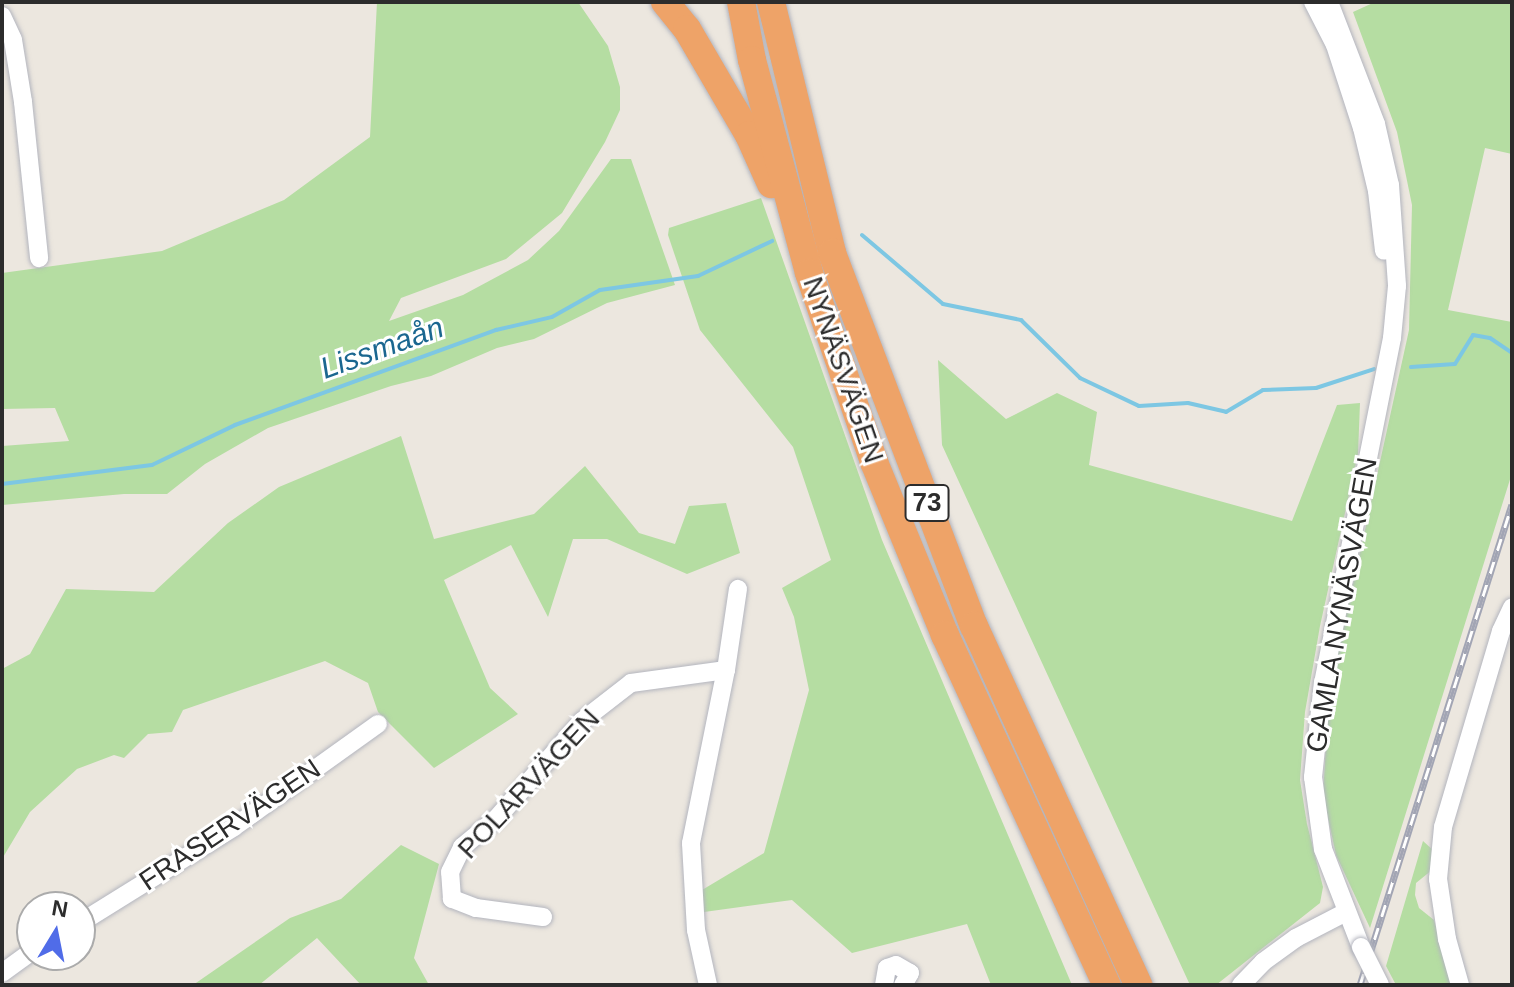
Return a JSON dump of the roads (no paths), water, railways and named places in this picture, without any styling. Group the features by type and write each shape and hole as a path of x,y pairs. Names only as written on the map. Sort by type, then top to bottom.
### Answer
{"highway":[{"path":"665,2 687,29 749,135 809,273"},
{"name":"NYNÄSVÄGEN","path":"741,2 752,60 809,273 874,462 945,635 1107,985"},
{"name":"NYNÄSVÄGEN","path":"771,2 832,253 974,626 1138,985"}],"street":[{"name":"GAMLA NYNÄSVÄGEN","path":"1313,2 1335,45 1377,191 1386,286 1382,389"},
{"name":"GAMLA NYNÄSVÄGEN","path":"1329,2 1376,124 1390,185 1397,286 1382,389 1323,682 1313,777 1323,849 1346,912"},
{"path":"2,16 13,40 23,102 39,258"},
{"path":"708,985 696,930 691,843 726,670 738,589"},
{"path":"1460,985 1447,939 1438,879 1443,827 1501,631 1512,607"},
{"name":"POLARVÄGEN","path":"543,917 476,908 452,899 450,872 462,847 496,819 582,721 631,683 726,670"},
{"name":"FRASERVÄGEN","path":"96,913 234,827 378,724"},
{"path":"1241,985 1276,952 1346,912 1380,985"},
{"path":"884,985 887,968 896,965 910,973 903,985"}],"waterway":[{"name":"Lissmaån","path":"862,235 943,304 1021,320 1080,378 1139,406 1188,403 1226,412 1263,390 1316,388 1374,369"},
{"name":"Lissmaån","path":"2,484 152,465 235,425 496,330 552,317 600,290 698,276 772,241"},
{"name":"Lissmaån","path":"1411,367 1455,364 1473,335 1490,338 1512,353"}],"railway":[{"path":"1360,985 1512,504"}]}
